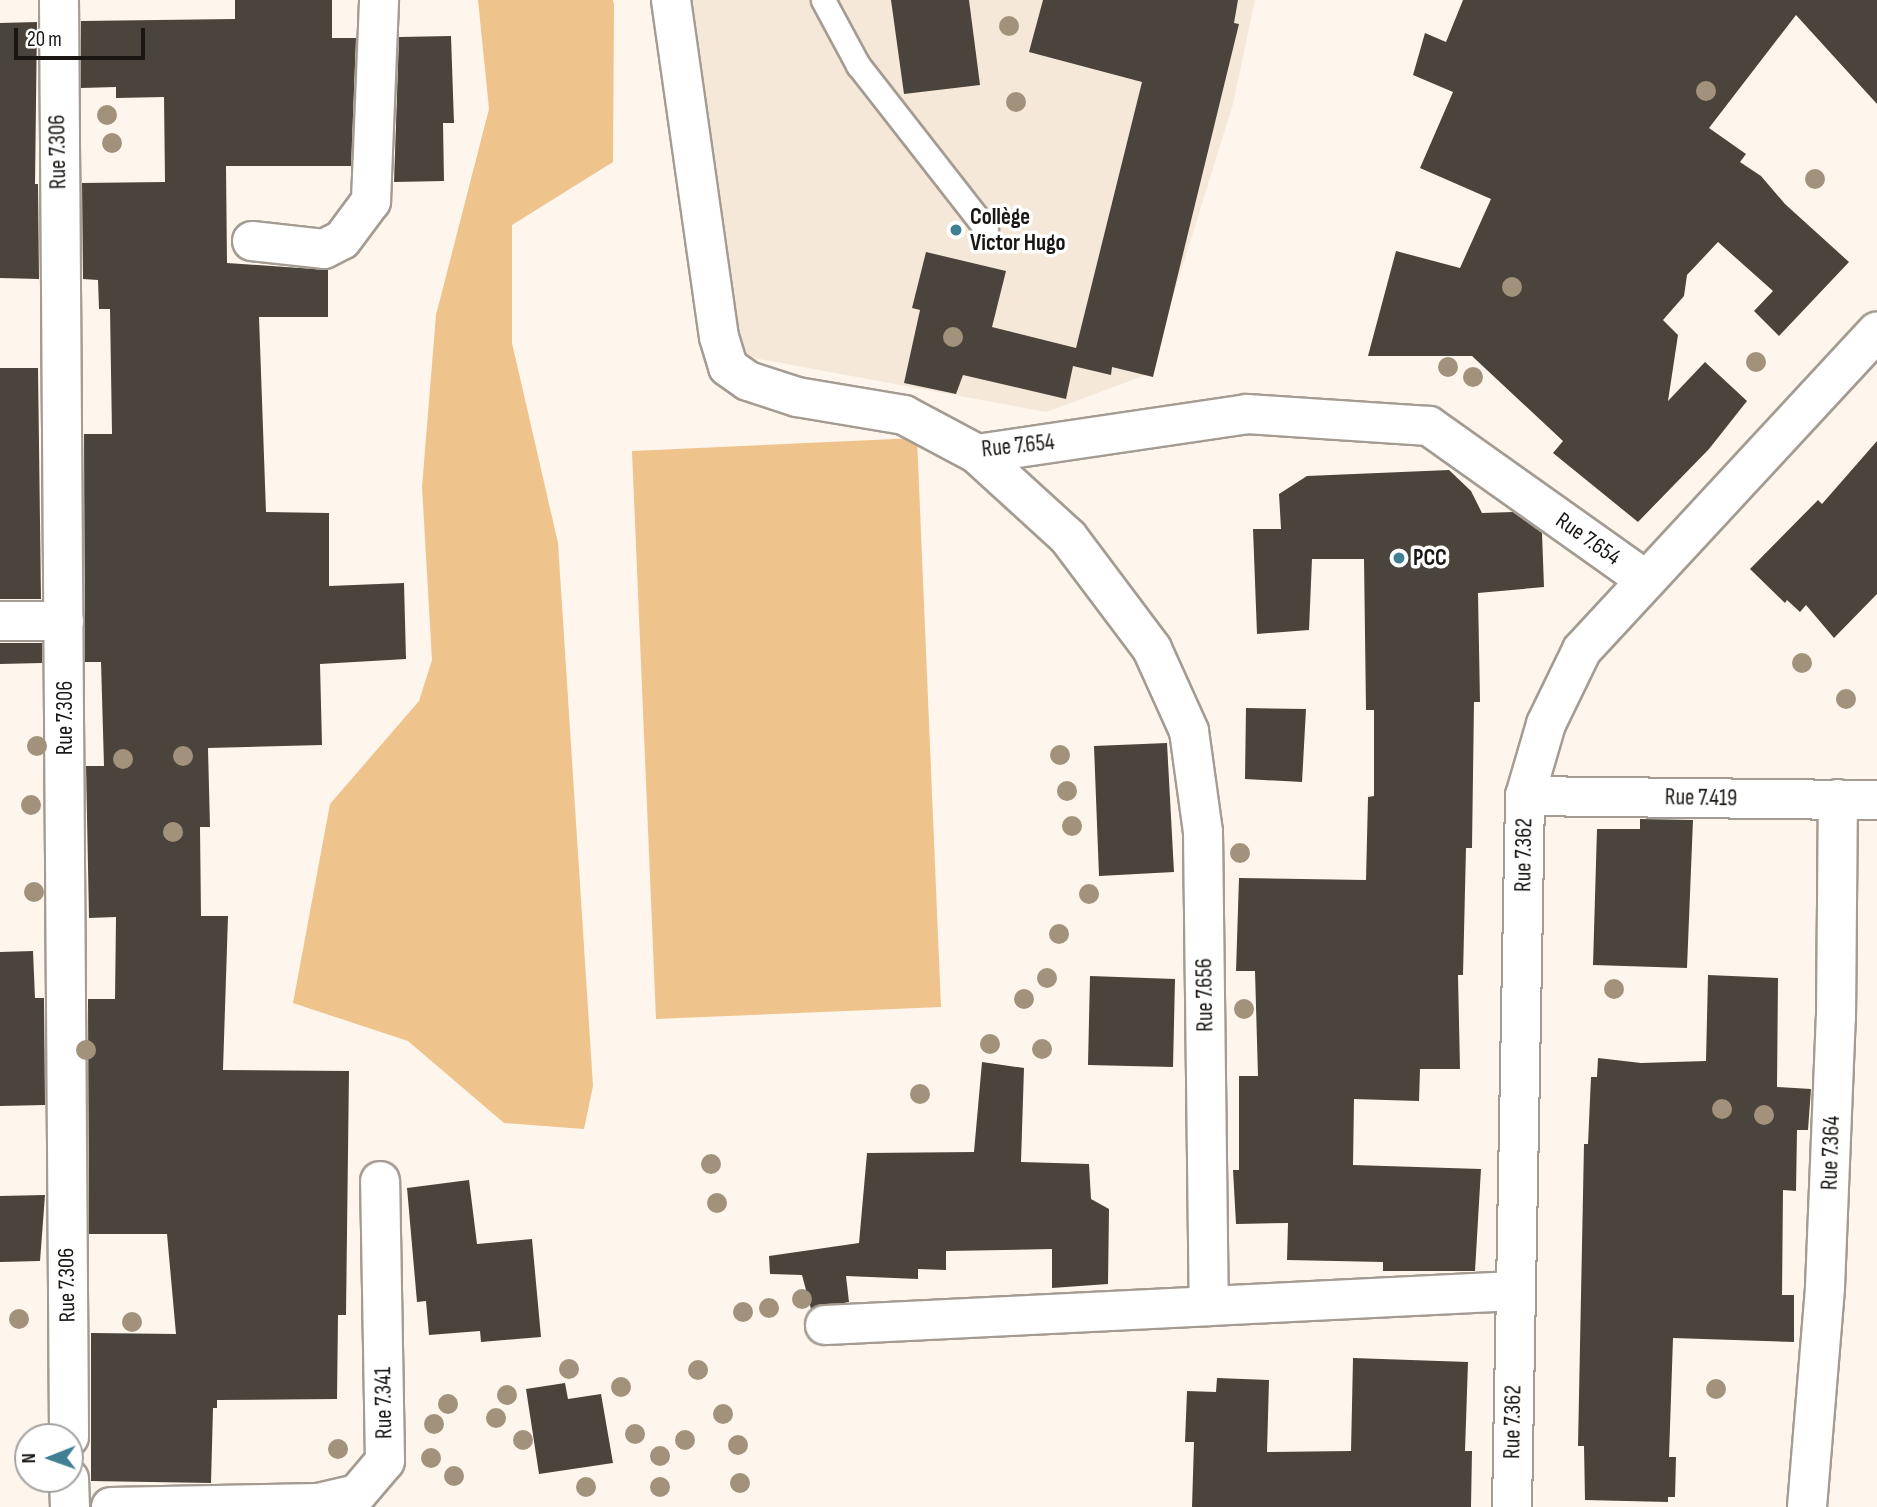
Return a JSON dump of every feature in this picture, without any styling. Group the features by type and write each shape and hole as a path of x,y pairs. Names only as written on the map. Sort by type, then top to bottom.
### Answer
{"street":[{"name":"Rue 7.306","path":"59,0 69,1423"},
{"path":"252,241 324,249 342,240 371,201 379,0"},
{"name":"Rue 7.654","path":"671,0 719,337 728,367 748,381 797,397 904,415 977,454 1247,414 1429,426 1646,580"},
{"name":"Rue 7.362","path":"1512,1507 1525,796 1561,686 1582,650 1877,331"},
{"name":"Rue 7.656","path":"977,454 1068,537 1152,649 1189,731 1203,832 1209,1306"},
{"path":"0,621 64,621"},
{"name":"Rue 7.419","path":"1525,796 1877,800"},
{"name":"Rue 7.364","path":"1807,1507 1825,1287 1836,1018 1838,799"},
{"name":"Rue 7.341","path":"111,1507 318,1503 357,1494 385,1461 380,1181"},
{"path":"825,1325 1516,1291"}],"lane":[{"path":"823,0 858,65 986,229"}],"shaded area":[{"path":"478,0 613,0 614,4 613,162 512,225 512,343 558,543 593,1086 584,1129 504,1123 408,1041 293,1003 330,804 419,701 432,660 422,487 436,315 489,109"},
{"name":"Collège Victor Hugo","path":"684,0 1255,0 1233,104 1149,374 1046,412 737,355"},
{"path":"917,438 941,1007 656,1019 632,451"}],"building":[{"path":"235,0 332,0 332,38 356,38 351,166 226,166 227,263 328,270 328,317 259,317 266,512 329,513 329,586 404,583 406,659 320,664 322,745 208,748 210,827 200,827 201,916 228,916 223,1070 349,1071 346,1315 338,1315 337,1399 217,1400 217,1408 213,1408 211,1483 91,1481 91,1333 176,1334 167,1234 89,1234 88,999 115,999 116,917 89,918 86,766 104,766 101,662 85,662 84,434 112,434 110,309 99,309 98,280 83,279 82,183 165,182 164,97 116,98 116,87 81,88 81,21 235,19"},
{"path":"891,0 969,0 980,85 904,94"},
{"path":"1043,0 1238,0 1234,23 1239,24 1153,377 1112,367 1111,375 1073,366 1066,399 963,375 956,394 904,383 920,310 912,308 926,252 1006,271 992,327 1076,348 1142,82 1029,52"},
{"path":"1463,0 1877,0 1877,104 1796,15 1709,128 1746,154 1740,162 1761,176 1785,204 1849,262 1779,336 1754,311 1773,291 1718,242 1687,275 1684,296 1663,320 1678,335 1668,401 1705,362 1747,401 1709,449 1638,522 1553,453 1563,441 1472,356 1368,356 1396,251 1460,268 1491,199 1420,168 1453,92 1413,75 1425,33 1446,42"},
{"path":"37,22 35,184 38,184 39,279 0,278 0,23"},
{"path":"451,36 454,123 443,123 444,181 394,182 399,37"},
{"path":"0,368 38,368 41,599 0,599"},
{"path":"1877,441 1877,594 1834,638 1806,605 1800,612 1787,600 1785,603 1750,569 1818,500 1822,504"},
{"path":"1449,470 1471,491 1482,513 1513,512 1542,533 1544,587 1478,593 1480,702 1474,702 1472,848 1466,848 1463,975 1458,975 1460,1069 1420,1069 1419,1101 1354,1099 1353,1165 1481,1169 1475,1271 1383,1271 1383,1262 1287,1260 1288,1223 1236,1224 1233,1170 1239,1170 1239,1076 1258,1076 1255,971 1236,971 1239,878 1366,880 1368,797 1374,796 1374,710 1366,710 1364,559 1312,559 1309,630 1257,634 1253,529 1281,529 1279,494 1307,476"},
{"path":"0,643 42,643 42,663 0,664"},
{"path":"1246,708 1306,709 1302,782 1245,779"},
{"path":"1167,743 1174,872 1099,876 1094,746"},
{"path":"1640,819 1693,820 1687,968 1593,965 1597,829 1640,829"},
{"path":"33,951 35,998 44,998 45,1105 0,1106 0,952"},
{"path":"1708,975 1778,978 1777,1087 1811,1089 1808,1130 1797,1130 1796,1191 1783,1190 1782,1295 1794,1295 1794,1342 1673,1338 1669,1457 1676,1457 1675,1497 1668,1497 1668,1502 1585,1500 1584,1446 1578,1446 1584,1144 1588,1144 1591,1077 1597,1077 1598,1058 1641,1063 1706,1061"},
{"path":"1090,976 1175,979 1173,1067 1088,1065"},
{"path":"982,1062 1024,1068 1021,1162 1089,1164 1091,1199 1109,1209 1108,1284 1052,1288 1052,1249 946,1251 946,1270 918,1269 918,1279 846,1276 849,1302 811,1309 802,1275 770,1274 769,1256 859,1243 867,1153 974,1152"},
{"path":"469,1180 477,1244 532,1239 541,1337 481,1342 480,1331 429,1335 426,1301 417,1302 407,1188"},
{"path":"45,1195 40,1261 0,1262 0,1196"},
{"path":"1353,1358 1468,1362 1465,1451 1472,1451 1471,1507 1192,1507 1194,1442 1185,1442 1187,1391 1216,1392 1217,1378 1269,1380 1267,1452 1351,1451"},
{"path":"565,1383 568,1399 601,1394 613,1463 539,1474 526,1389"}],"place":[{"name":"Collège Victor Hugo","path":"956,230"},
{"name":"PCC","path":"1399,558"}]}
